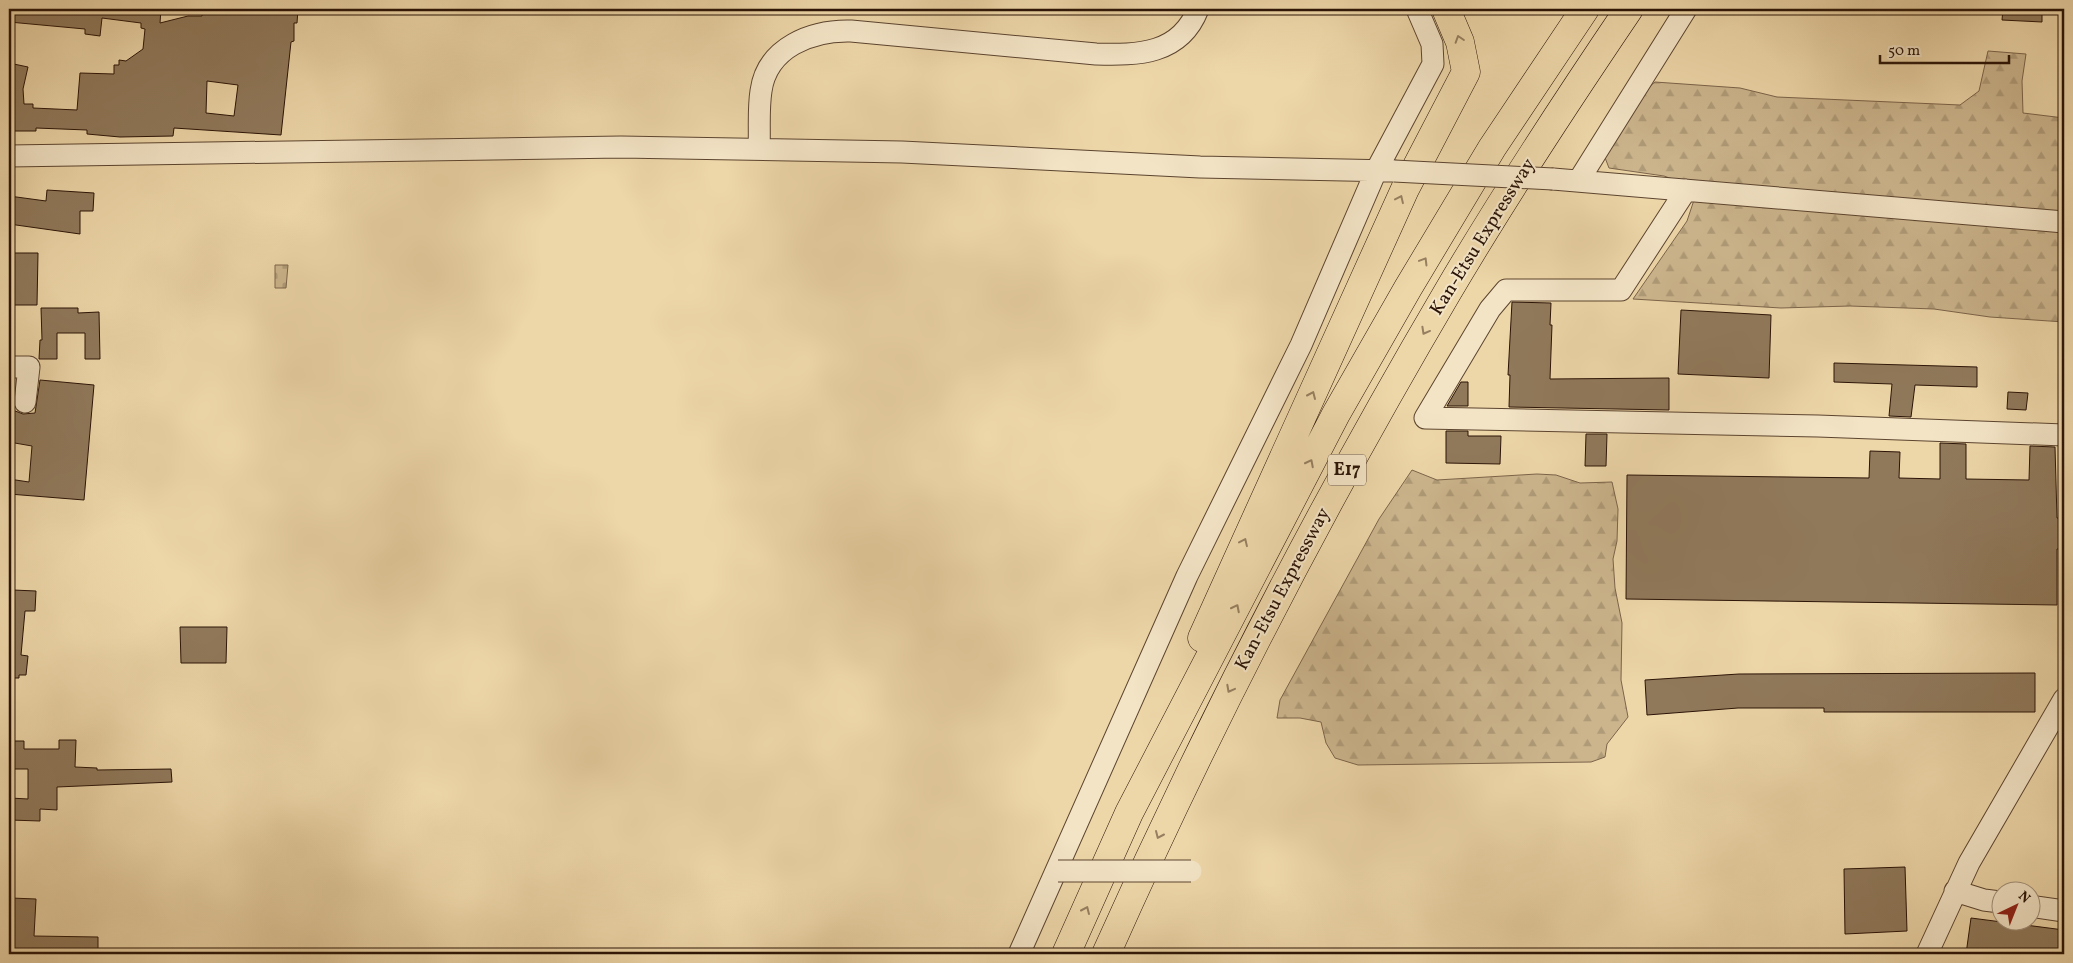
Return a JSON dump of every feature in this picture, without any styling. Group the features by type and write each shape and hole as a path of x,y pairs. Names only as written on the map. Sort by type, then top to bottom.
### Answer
{"highway":[{"path":"1129,813 1222,588 1405,189 1466,72 1460,42 1446,9"},
{"name":"Kan-Etsu Expressway","path":"1066,954 1129,813 1336,414 1408,288 1492,148 1585,9"},
{"name":"Kan-Etsu Expressway","path":"1106,954 1164,823 1214,721 1319,519 1448,291 1552,124 1629,9"},
{"path":"1552,124 1642,9"}],"street":[{"path":"759,149 761,90 768,70 778,55 792,44 806,37 835,30 851,30 1096,54 1131,55 1152,52 1176,39 1190,24 1198,9"},
{"path":"1019,954 1058,871 1187,576 1385,171 1433,64 1432,44 1417,9"},
{"path":"1579,180 1686,9"},
{"path":"9,156 621,147 902,152 1200,167 1385,171 1579,180 2064,222"},
{"path":"1686,190 1621,290 1506,290 1490,309 1425,418 2064,435"},
{"path":"9,367 29,367 25,402"},
{"path":"1927,954 1969,863 2064,699"},
{"path":"1058,871 1191,871"},
{"path":"1955,891 1990,901"},
{"path":"2040,907 2064,911"}],"green space":[{"path":"1988,51 2026,54 2022,81 2023,113 2064,118 2064,322 1990,317 1934,309 1850,306 1781,308 1633,299 1687,221 1698,188 1664,176 1609,168 1604,155 1644,91 1655,82 1740,88 1777,97 1960,105 1979,91"},
{"path":"275,265 288,265 286,288 275,288"},
{"path":"1412,470 1437,480 1537,474 1556,475 1580,483 1612,482 1618,509 1617,541 1613,559 1615,588 1622,623 1621,680 1628,717 1607,744 1605,757 1591,762 1358,765 1335,758 1326,743 1321,722 1300,718 1277,718 1280,700 1379,519"}],"building":[{"path":"9,9 161,9 160,23 188,16 202,16 202,9 298,9 297,23 294,23 294,41 291,42 281,135 174,128 173,136 120,137 87,134 87,130 36,128 36,131 9,131 9,63 28,67 23,89 24,104 33,104 33,108 77,110 80,73 114,74 114,65 119,65 119,60 126,61 143,49 145,29 141,28 141,23 102,18 100,36 85,34 85,29 9,22","holes":["207,81 238,85 234,116 206,113"]},
{"path":"2003,9 2042,9 2042,22 2002,20"},
{"path":"47,190 94,193 93,211 80,211 80,234 9,224 9,196 46,201"},
{"path":"9,253 38,253 37,305 9,305"},
{"path":"1512,302 1551,303 1550,379 1669,378 1669,410 1509,407 1510,375 1508,375"},
{"path":"41,308 78,308 78,313 99,312 100,359 85,359 85,333 57,333 57,359 39,359 40,340 42,340"},
{"path":"1681,310 1771,315 1769,378 1678,374"},
{"path":"1834,363 1977,367 1977,387 1915,385 1911,417 1889,416 1892,384 1834,382"},
{"path":"40,380 94,385 84,500 9,494 9,479 29,482 32,446 9,442 10,409 23,414 35,413"},
{"path":"1461,382 1468,382 1468,406 1447,406"},
{"path":"2008,392 2028,393 2026,410 2007,409"},
{"path":"1446,431 1468,431 1468,436 1501,436 1500,464 1446,463"},
{"path":"1586,434 1607,434 1606,466 1585,466"},
{"path":"1940,443 1966,444 1966,479 2029,480 2030,446 2055,447 2057,518 2064,518 2064,549 2057,549 2057,605 1626,599 1627,475 1869,478 1870,451 1900,452 1899,478 1940,479"},
{"path":"13,590 36,591 35,611 25,611 21,655 28,656 26,675 19,675 19,678 9,678 9,627 11,628"},
{"path":"180,627 227,627 226,663 181,663"},
{"path":"2035,673 2035,712 1824,712 1824,708 1738,708 1647,715 1645,680 1739,674"},
{"path":"59,740 76,740 75,767 97,768 97,770 171,769 172,782 57,787 57,810 40,809 40,821 10,820 10,798 28,799 28,769 9,769 9,741 24,741 24,749 59,749"},
{"path":"1905,867 1907,931 1845,934 1844,869"},
{"path":"11,898 36,899 34,936 98,937 98,954 9,954"},
{"path":"1971,918 1990,920 1990,930 2040,930 2040,927 2064,930 2061,954 1966,954"}]}
